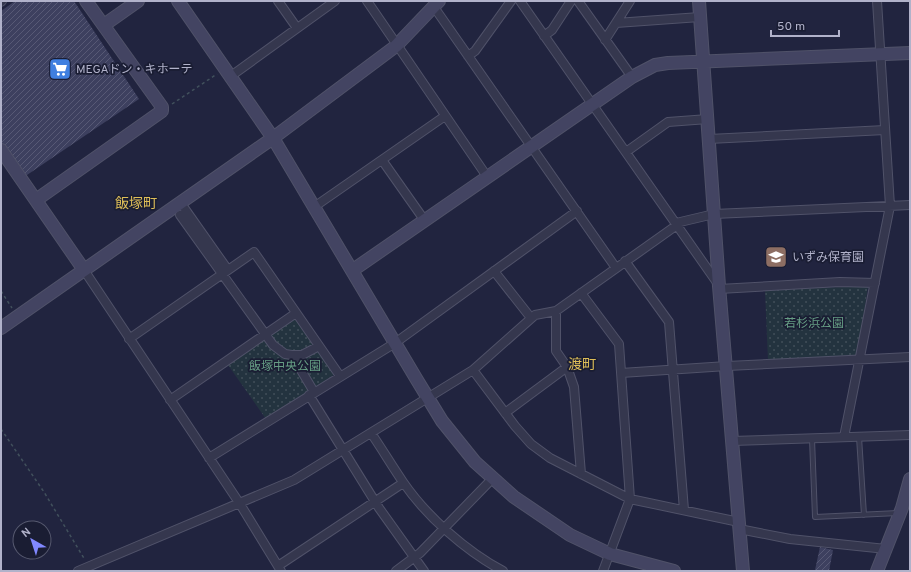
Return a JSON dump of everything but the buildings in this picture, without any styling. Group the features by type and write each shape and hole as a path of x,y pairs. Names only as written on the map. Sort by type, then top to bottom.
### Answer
{"street":[{"path":"36,200 162,111 162,107 86,1"},
{"path":"104,25 138,1"},
{"path":"178,1 273,138 428,398 458,442 492,479 538,515 570,535 610,554 674,571"},
{"path":"278,1 297,28"},
{"path":"231,76 334,1"},
{"path":"367,1 396,46 488,178"},
{"path":"468,56 475,51 511,1"},
{"path":"520,1 677,224 719,287"},
{"path":"544,36 552,30 571,1"},
{"path":"578,1 632,77"},
{"path":"605,40 630,1"},
{"path":"699,1 719,287 727,366 743,571"},
{"path":"844,437 890,206 877,1"},
{"path":"1,328 273,138 396,46 436,4 468,56 616,268"},
{"path":"616,23 700,17"},
{"path":"353,270 632,77 655,66 668,63 910,52"},
{"path":"314,207 445,116"},
{"path":"626,152 668,122 708,119"},
{"path":"709,139 885,130"},
{"path":"1,150 84,270 240,504 279,568 376,503 403,483"},
{"path":"382,160 425,221"},
{"path":"180,202 265,334 279,350 292,355 302,354 320,346"},
{"path":"78,571 294,480 473,370 535,315 556,311 677,224 714,214 910,205"},
{"path":"209,458 395,343 576,210"},
{"path":"180,215 225,272"},
{"path":"129,339 254,252 340,376"},
{"path":"625,261 669,322 674,369 684,510"},
{"path":"494,271 531,318"},
{"path":"719,287 840,282 875,283"},
{"path":"581,293 619,344 630,499 603,571"},
{"path":"556,311 556,351 567,367 574,387 581,474"},
{"path":"170,400 296,313"},
{"path":"292,355 340,444 342,451 376,503 424,571"},
{"path":"621,373 910,357"},
{"path":"505,413 567,367"},
{"path":"473,370 505,413 531,444 550,458 630,499 684,510 790,539 886,549"},
{"path":"371,433 403,483 444,530 469,550 499,570"},
{"path":"732,441 910,435"},
{"path":"396,571 444,530 492,479"},
{"path":"877,571 904,509 910,479"}],"lane":[{"path":"859,437 864,515"},
{"path":"812,438 815,517 864,515 904,509"}],"path":[{"path":"162,111 217,74"},
{"path":"1,291 18,316"},
{"path":"1,429 44,492 89,566"}],"green space":[{"name":"若杉浜公園","path":"868,286 858,356 768,361 765,290"},
{"name":"飯塚中央公園","path":"296,318 335,374 266,419 228,365"}],"place":[{"name":"MEGAドン・キホーテ","path":"60,69"},
{"name":"いずみ保育園","path":"776,257"}],"district":[{"name":"飯塚町","path":"136,203"},
{"name":"渡町","path":"582,364"}]}
